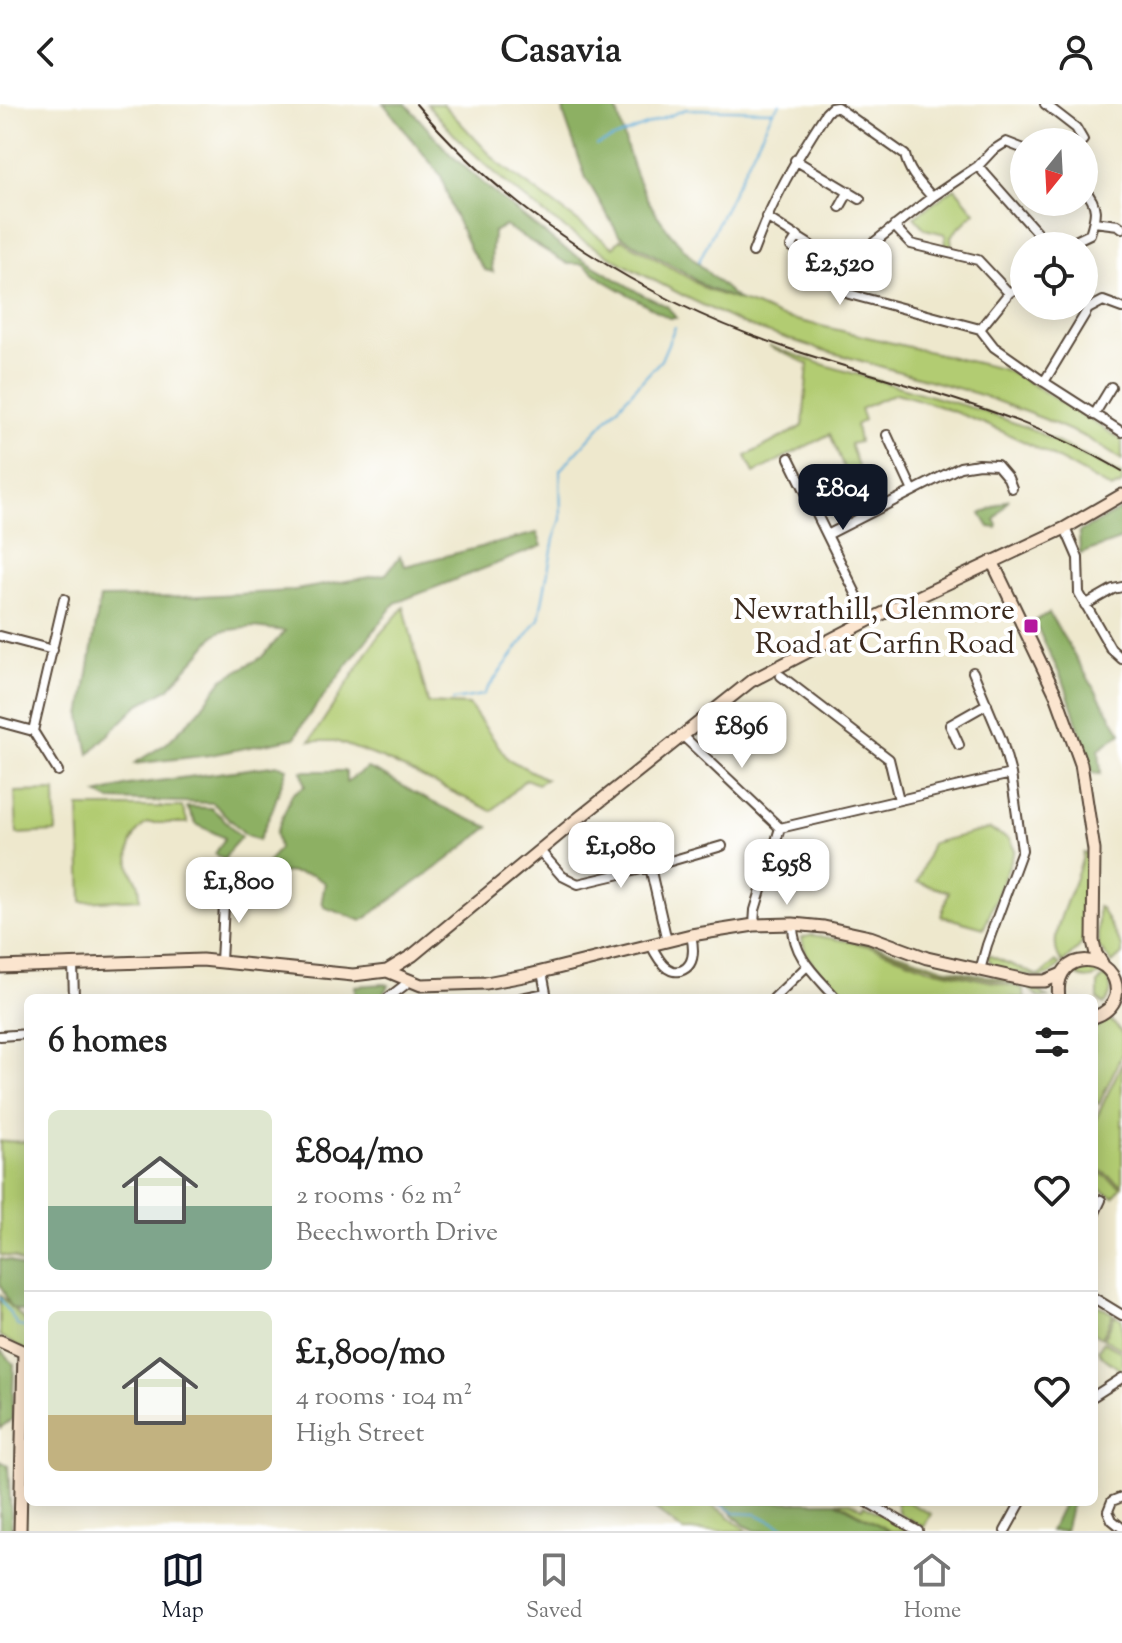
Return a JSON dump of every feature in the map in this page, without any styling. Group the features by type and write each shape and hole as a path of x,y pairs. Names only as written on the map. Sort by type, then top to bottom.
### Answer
{"street":[{"path":"1045,104 1076,128"},
{"path":"753,252 766,217 795,160 831,108 837,107 905,155 908,168 932,197"},
{"path":"1010,144 1006,142 992,151 978,166 894,226 841,269 837,278 849,294 980,329 994,347 1122,432"},
{"path":"795,160 860,199"},
{"path":"978,166 1037,232"},
{"path":"840,207 849,191"},
{"path":"1091,232 1096,216"},
{"path":"766,217 810,245"},
{"path":"1094,222 1122,228"},
{"path":"894,226 911,244 978,260 1009,293 980,329"},
{"path":"791,247 798,236"},
{"path":"1044,382 1088,309 1103,301 1122,308"},
{"path":"1094,415 1111,387"},
{"path":"887,435 913,491"},
{"path":"789,458 869,620"},
{"path":"827,535 960,467 997,465 1012,488"},
{"path":"0,967 221,961 353,975 387,971 413,955 751,681 869,620 1065,528 1122,495"},
{"path":"1065,528 1078,558 1079,593 1111,649 1122,659"},
{"path":"992,561 1056,695 1081,764 1094,850 1094,949 1102,963 1118,979 1117,1001 1098,1017"},
{"path":"1085,605 1122,587"},
{"path":"33,731 64,599"},
{"path":"0,636 53,650"},
{"path":"973,672 1002,741 1011,774 1022,850 980,970"},
{"path":"781,676 889,759 899,800"},
{"path":"959,745 950,725 987,704"},
{"path":"0,722 33,731 58,771"},
{"path":"682,735 780,828"},
{"path":"780,828 1011,774"},
{"path":"754,925 755,910 780,828"},
{"path":"540,851 562,876 578,884 722,846"},
{"path":"650,867 667,941"},
{"path":"221,961 225,886"},
{"path":"387,971 421,985 476,984 508,980 691,935 754,925 793,924 870,937 927,958 1030,981 1045,981 1062,974 1073,963 1087,945 1093,929"},
{"path":"793,924 798,949 807,966 832,994"},
{"path":"651,945 663,964 675,972 684,970 693,955 691,935"},
{"path":"1073,963 1082,960 1102,963"},
{"path":"73,964 74,994"},
{"path":"778,994 807,966"},
{"path":"542,972 546,994"},
{"path":"1059,994 1062,974"},
{"path":"393,994 410,981"},
{"path":"1030,981 1052,994"},
{"path":"0,1036 24,1034"},
{"path":"1098,1206 1101,1200"},
{"path":"1098,1300 1122,1315"},
{"path":"0,1341 24,1352 20,1531"},
{"path":"1098,1393 1122,1378"},
{"path":"1122,1497 1112,1501 1108,1511 1112,1520 1122,1528"},
{"path":"885,1506 918,1531"},
{"path":"1005,1531 1019,1506"}],"green space":[{"path":"384,104 406,104 449,153 559,245 667,306 676,318 669,318 605,281 583,264 568,264 505,226 493,232 493,272 485,270 471,251 441,176"},
{"path":"427,104 443,104 498,163 613,247 621,239 707,290 779,316 1015,374 1122,440 1122,460 1085,437 978,394 742,324 688,298 632,269 546,215 457,138"},
{"path":"563,104 615,104 635,173 658,216 696,261 740,301 707,288 619,235 586,178"},
{"path":"955,188 975,212 951,236 952,249 946,248 945,234 925,229 914,217"},
{"path":"769,346 979,410 1031,429 1122,475 1122,484 1111,489 1007,434 953,411 896,393 860,409 864,420 856,425 859,442 850,444 860,473 848,478 830,434 754,473 746,456 803,426 808,364"},
{"path":"1009,499 995,520 997,528 989,527 981,514"},
{"path":"1122,509 1122,539 1080,554 1079,532"},
{"path":"537,533 542,546 395,603 295,738 210,755 133,764 167,743 198,712 223,679 262,657 285,631 254,627 222,631 215,635 168,689 138,705 89,754 81,717 100,598 290,591 386,574 400,556 405,566"},
{"path":"404,607 428,703 469,705 508,759 546,779 537,784 526,779 492,811 384,759 335,741 310,741 379,635"},
{"path":"1049,613 1121,733 1099,749 1101,774 1093,773 1065,685 1034,621"},
{"path":"279,765 287,768 259,840 245,834 213,803 109,800 97,794 128,785"},
{"path":"367,768 489,827 362,921 324,907 325,883 312,875 285,872 272,884 265,866 279,848 276,833 292,794 305,786 302,771 346,771 346,782"},
{"path":"55,791 56,832 17,834 15,792"},
{"path":"79,807 182,807 188,823 147,823 134,837 130,862 140,899 82,902"},
{"path":"187,807 211,808 241,837 224,860 215,854 225,838 196,824"},
{"path":"989,829 1009,839 1015,850 984,928 941,916 949,892 917,882 932,843"},
{"path":"1083,853 1089,853 1087,933 1081,945 1063,963 1057,953 1058,925"},
{"path":"1098,907 1122,947 1122,954 1112,963 1098,946"},
{"path":"812,935 872,947 930,969 1022,988 1024,994 913,991 839,993 816,967 802,938"},
{"path":"850,939 944,968 1030,984 1043,994 1035,994 1026,986 939,969"},
{"path":"988,955 1039,976 1056,961 1060,965 1051,974 1040,978 995,968"},
{"path":"1084,965 1097,967 1104,972 1088,979 1072,971"},
{"path":"1106,975 1110,990 1104,1005 1098,999 1098,983"},
{"path":"389,985 383,994 355,994 355,986"},
{"path":"1108,1017 1122,1033 1122,1054 1099,1104 1098,1104 1098,1026"},
{"path":"1122,1063 1122,1185 1098,1169 1098,1114"},
{"path":"0,1141 24,1142 24,1265 15,1258 0,1255"},
{"path":"1100,1173 1121,1187 1114,1197 1098,1189"},
{"path":"0,1259 24,1269 24,1312 11,1308 0,1284"},
{"path":"0,1295 24,1320 24,1350 0,1336"},
{"path":"1098,1305 1113,1314 1102,1338 1098,1336"},
{"path":"1115,1315 1122,1319 1122,1349 1104,1339"},
{"path":"1103,1342 1122,1352 1122,1372 1098,1350"},
{"path":"0,1350 14,1364 12,1419 0,1428"},
{"path":"0,1461 8,1465 12,1531 0,1531"},
{"path":"651,1506 713,1506 747,1531 683,1531"},
{"path":"725,1506 843,1506 890,1531 756,1531 744,1525"},
{"path":"846,1506 866,1506 910,1531 890,1531"},
{"path":"897,1506 916,1506 931,1514 924,1527 899,1513"},
{"path":"1062,1506 1071,1506 1065,1531 1050,1531"}],"waterway":[{"path":"699,261 773,111 780,104"},
{"path":"597,145 686,109 773,111"},
{"path":"453,700 483,695 539,619 554,539 561,519 560,470 661,360 675,327"},
{"path":"0,1298 18,1326 24,1327"},
{"path":"723,1506 735,1513 756,1514 793,1531"}],"railway":[{"path":"416,104 453,145 494,183 585,251 633,280 735,329 1001,415 1083,449 1122,471"}],"place":[{"name":"Newrathill, Glenmore Road at Carfin Road","path":"1031,626"}]}
